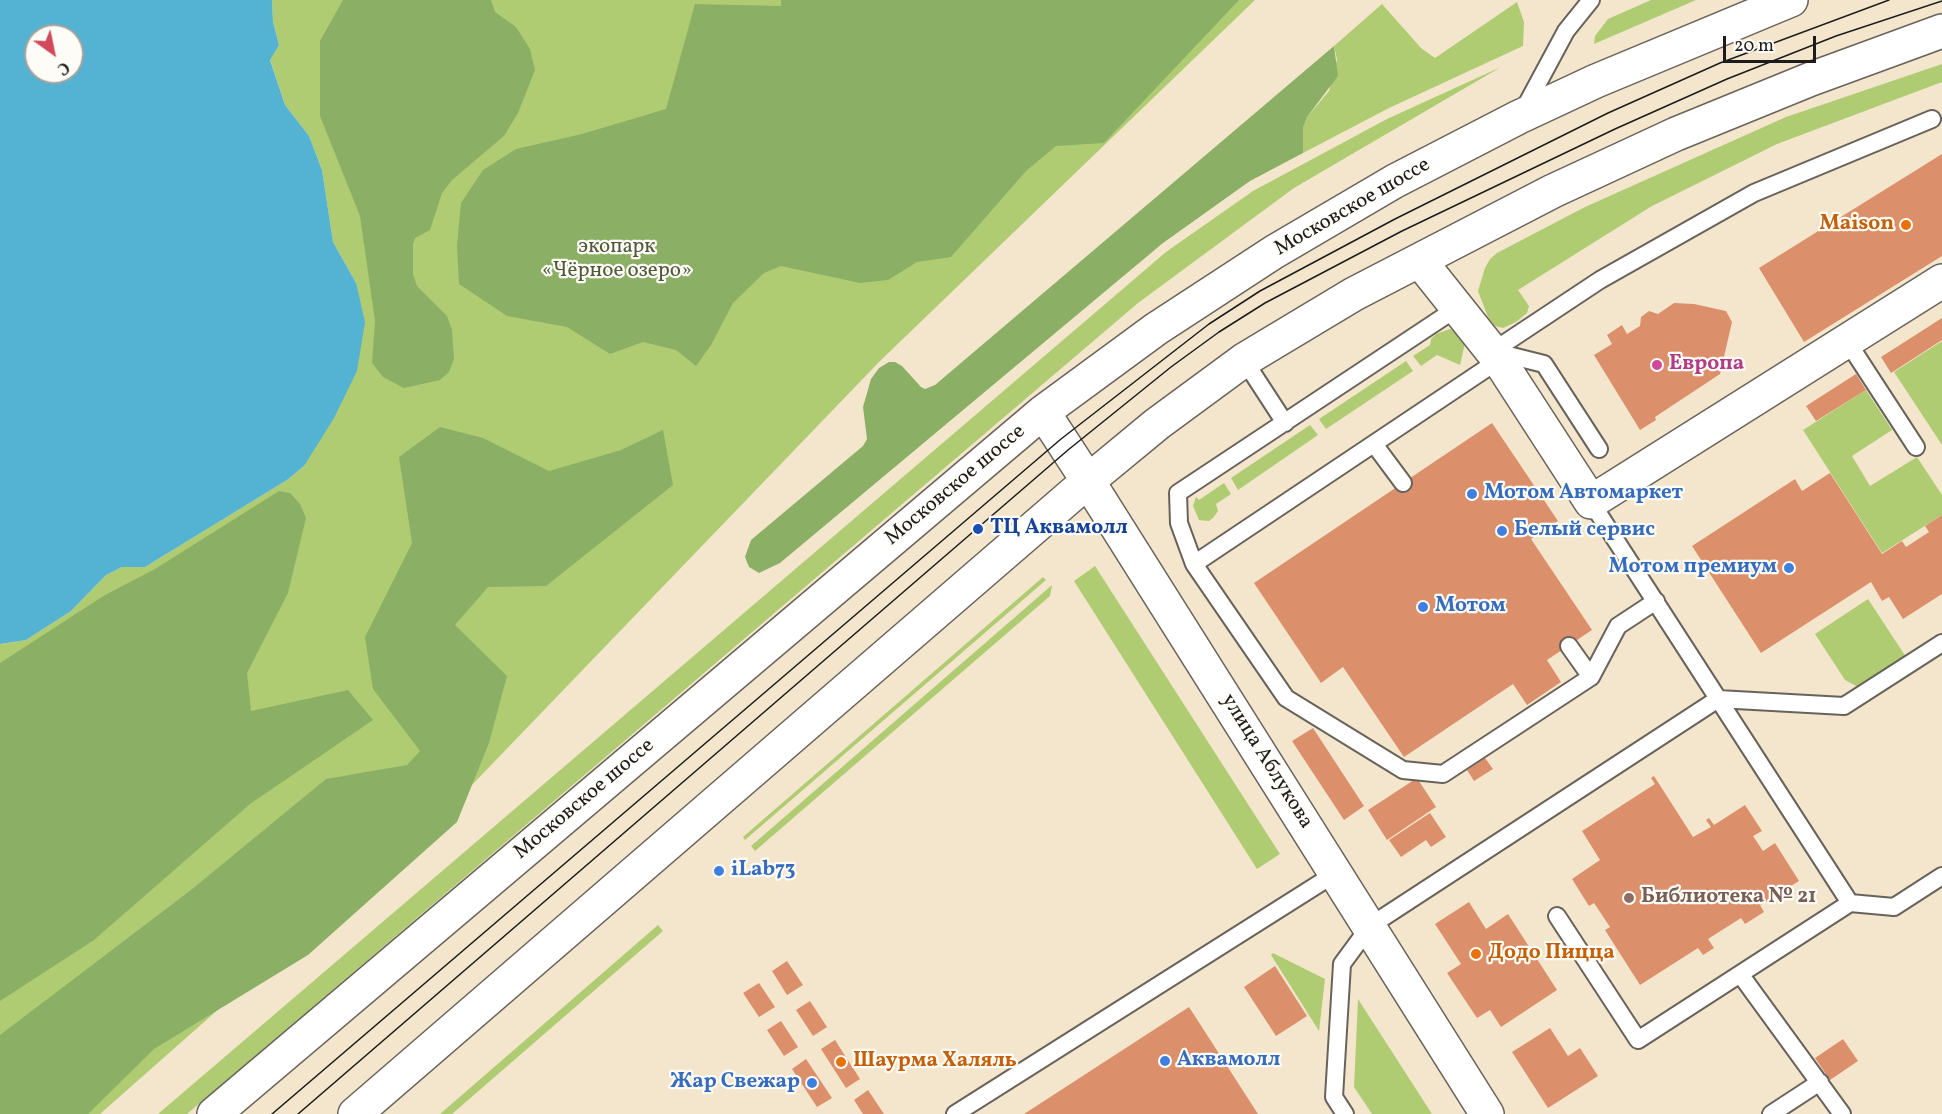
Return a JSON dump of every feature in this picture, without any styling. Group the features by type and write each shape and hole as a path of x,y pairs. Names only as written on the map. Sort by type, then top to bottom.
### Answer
{"main road":[{"name":"Московское шоссе","path":"214,1114 1043,412 1156,329 1274,252 1395,181 1596,81 1791,0"},
{"path":"355,1114 1089,481 1157,424 1244,360 1354,294 1553,191 1676,134 1811,79 1942,31"},
{"path":"1420,261 1496,356 1591,502 1942,282"},
{"name":"улица Аблукова","path":"1043,412 1089,481 1487,1114"}],"lane":[{"path":"1520,117 1566,31 1592,0"},
{"path":"1194,564 1374,444 1600,280 1754,193 1932,119"},
{"path":"1457,308 1178,493 1179,523 1194,564 1286,698 1403,770 1443,774 1591,677 1618,626 1656,601"},
{"path":"1847,341 1916,447"},
{"path":"1496,356 1544,364 1599,448"},
{"path":"1244,360 1285,423"},
{"path":"1374,444 1402,483"},
{"path":"1591,502 1850,903"},
{"path":"1345,1114 1334,1097 1342,964 1370,926 1718,699 1844,706 1942,644"},
{"path":"1569,646 1591,677"},
{"path":"955,1114 1336,873"},
{"path":"1557,916 1638,1040 1850,903 1894,907 1942,876"},
{"path":"1740,974 1842,1114"},
{"path":"1771,1114 1820,1082"}],"green space":[{"name":"экопарк «Чёрное озеро»","path":"272,0 1255,0 880,361 470,787 100,1114 0,1114 0,644 26,640 71,611 106,575 122,567 145,567 287,480 304,466 356,283 333,242 322,170 309,136 285,105 270,59 279,45 273,22"},
{"path":"343,0 491,0 495,12 516,27 530,49 535,70 518,113 504,136 452,180 442,193 430,230 415,238 413,274 417,286 447,316 452,330 454,359 449,372 440,380 404,388 383,377 372,363 375,321 360,216 320,116 320,41"},
{"path":"781,0 1239,0 1104,143 1056,146 1026,171 951,257 917,262 888,280 860,283 781,266 764,273 733,303 711,345 696,366 676,350 643,342 610,354 567,327 507,316 459,284 457,245 461,203 483,170 516,149 582,134 666,109 695,4 781,6"},
{"path":"1651,0 1696,0 1594,44 1595,36 1608,19"},
{"path":"1517,2 1524,22 1523,46 1389,108 1303,153 1303,128 1307,117 1329,91 1337,59 1334,46 1382,4 1421,48 1435,58"},
{"path":"1334,46 1338,76 1307,117 1303,128 1303,153 1250,181 1163,243 780,563 759,573 749,567 745,557 751,540 863,446 867,439 863,407 871,379 879,368 889,362 895,362 902,366 921,387 925,389 935,385"},
{"path":"1942,64 1942,82 1777,144 1652,206 1518,290 1529,306 1527,313 1516,322 1503,328 1495,326 1488,317 1478,291 1485,268 1497,253 1585,207 1786,117"},
{"path":"1501,67 1294,188 1138,303 187,1114 158,1114 1166,252 1253,191 1387,119"},
{"path":"1450,329 1456,331 1465,343 1460,365 1437,355 1421,366 1413,356 1430,345 1431,339 1436,334"},
{"path":"1942,341 1942,445 1894,372"},
{"path":"1406,361 1413,371 1326,429 1319,419"},
{"path":"1866,390 1892,430 1852,456 1870,486 1917,457 1942,495 1942,515 1882,553 1803,430"},
{"path":"1310,425 1318,435 1238,490 1231,478"},
{"path":"440,427 483,438 549,471 621,450 663,430 673,485 546,586 488,587 455,625 507,676 489,743 457,822 308,955 154,1049 88,1114 0,1114 0,1035 191,890 326,779 407,765 420,751 373,689 365,637 412,543 399,457"},
{"path":"1224,483 1231,494 1216,504 1218,511 1213,518 1209,521 1199,520 1193,506 1196,497 1199,500"},
{"path":"279,491 290,493 300,504 306,518 288,593 247,673 251,711 348,690 373,720 250,804 94,940 0,1001 0,663 105,595 155,569"},
{"path":"1095,566 1280,854 1257,869 1074,581"},
{"path":"1043,577 1046,580 745,840 743,837"},
{"path":"1052,585 1050,596 755,851 751,846"},
{"path":"1868,599 1906,657 1858,687 1845,680 1815,634"},
{"path":"658,925 663,931 452,1114 440,1114"},
{"path":"1273,953 1325,979 1319,1031 1271,955"},
{"path":"1358,999 1432,1114 1372,1114 1354,1087"}],"water":[{"path":"0,0 272,0 273,22 279,45 270,60 285,105 309,136 322,170 333,242 356,283 365,322 357,371 334,418 304,466 287,480 145,567 122,567 106,575 71,611 26,640 0,644"}],"building":[{"path":"1942,154 1942,256 1804,342 1759,268"},
{"name":"Европа","path":"1674,303 1694,304 1726,311 1732,322 1720,374 1655,417 1656,420 1640,430 1594,355 1612,344 1607,335 1622,325 1627,334 1640,326 1641,317 1649,311 1658,314"},
{"path":"1942,318 1942,340 1891,373 1881,357"},
{"path":"1856,374 1866,390 1816,421 1806,406"},
{"name":"Мотом","path":"1492,423 1558,521 1531,539 1592,630 1547,660 1561,682 1527,705 1513,684 1404,757 1343,667 1321,683 1254,583"},
{"name":"Мотом премиум","path":"1830,473 1882,554 1902,541 1906,547 1929,532 1925,526 1942,515 1942,594 1903,619 1889,597 1882,601 1871,582 1761,653 1692,546 1795,479 1802,491"},
{"path":"1313,728 1364,806 1344,820 1292,741"},
{"path":"1485,758 1493,769 1474,781 1467,770"},
{"path":"1654,776 1693,837 1711,827 1706,820 1709,818 1714,825 1745,805 1762,831 1753,836 1763,851 1775,843 1799,881 1760,905 1764,912 1745,924 1741,918 1708,939 1714,948 1703,955 1698,948 1640,985 1605,930 1610,927 1594,903 1589,906 1572,879 1600,860 1582,831 1655,784 1651,778"},
{"path":"1417,778 1436,807 1387,840 1368,810"},
{"path":"1430,813 1446,837 1431,847 1426,840 1401,857 1389,840"},
{"path":"1469,902 1486,929 1508,914 1557,990 1501,1027 1490,1010 1477,1018 1447,973 1461,964 1435,924"},
{"path":"787,961 803,985 787,995 772,971"},
{"path":"1275,966 1307,1016 1276,1036 1244,987"},
{"path":"759,983 775,1007 759,1017 743,993"},
{"path":"810,1001 827,1027 813,1036 796,1010"},
{"name":"Аквамолл","path":"1189,1007 1258,1114 1024,1114"},
{"path":"781,1021 798,1047 784,1056 767,1030"},
{"path":"1550,1028 1568,1056 1580,1048 1598,1076 1548,1108 1512,1052"},
{"path":"1843,1039 1858,1061 1830,1080 1815,1058"},
{"path":"835,1040 860,1079 846,1088 821,1049"},
{"path":"806,1059 832,1098 817,1107 792,1069"},
{"path":"868,1090 884,1114 863,1114 854,1100"}],"tram line":[{"path":"272,1114 1061,439 1209,324 1260,291 1395,219 1608,113 1720,63 1889,0"},
{"path":"298,1114 1068,450 1171,367 1219,332 1265,303 1402,231 1615,129 1727,79 1836,36 1942,1"}],"place":[{"name":"Maison","path":"1906,225"},
{"name":"Европа","path":"1657,365"},
{"name":"Мотом Автомаркет","path":"1472,494"},
{"name":"ТЦ Аквамолл","path":"978,529"},
{"name":"Белый сервис","path":"1502,531"},
{"name":"Мотом премиум","path":"1789,568"},
{"name":"Мотом","path":"1423,607"},
{"name":"iLab73","path":"719,871"},
{"name":"Библиотека № 21","path":"1629,898"},
{"name":"Додо Пицца","path":"1476,954"},
{"name":"Аквамолл","path":"1165,1061"},
{"name":"Шаурма Халяль","path":"841,1062"},
{"name":"Жар Свежар","path":"812,1083"}]}
